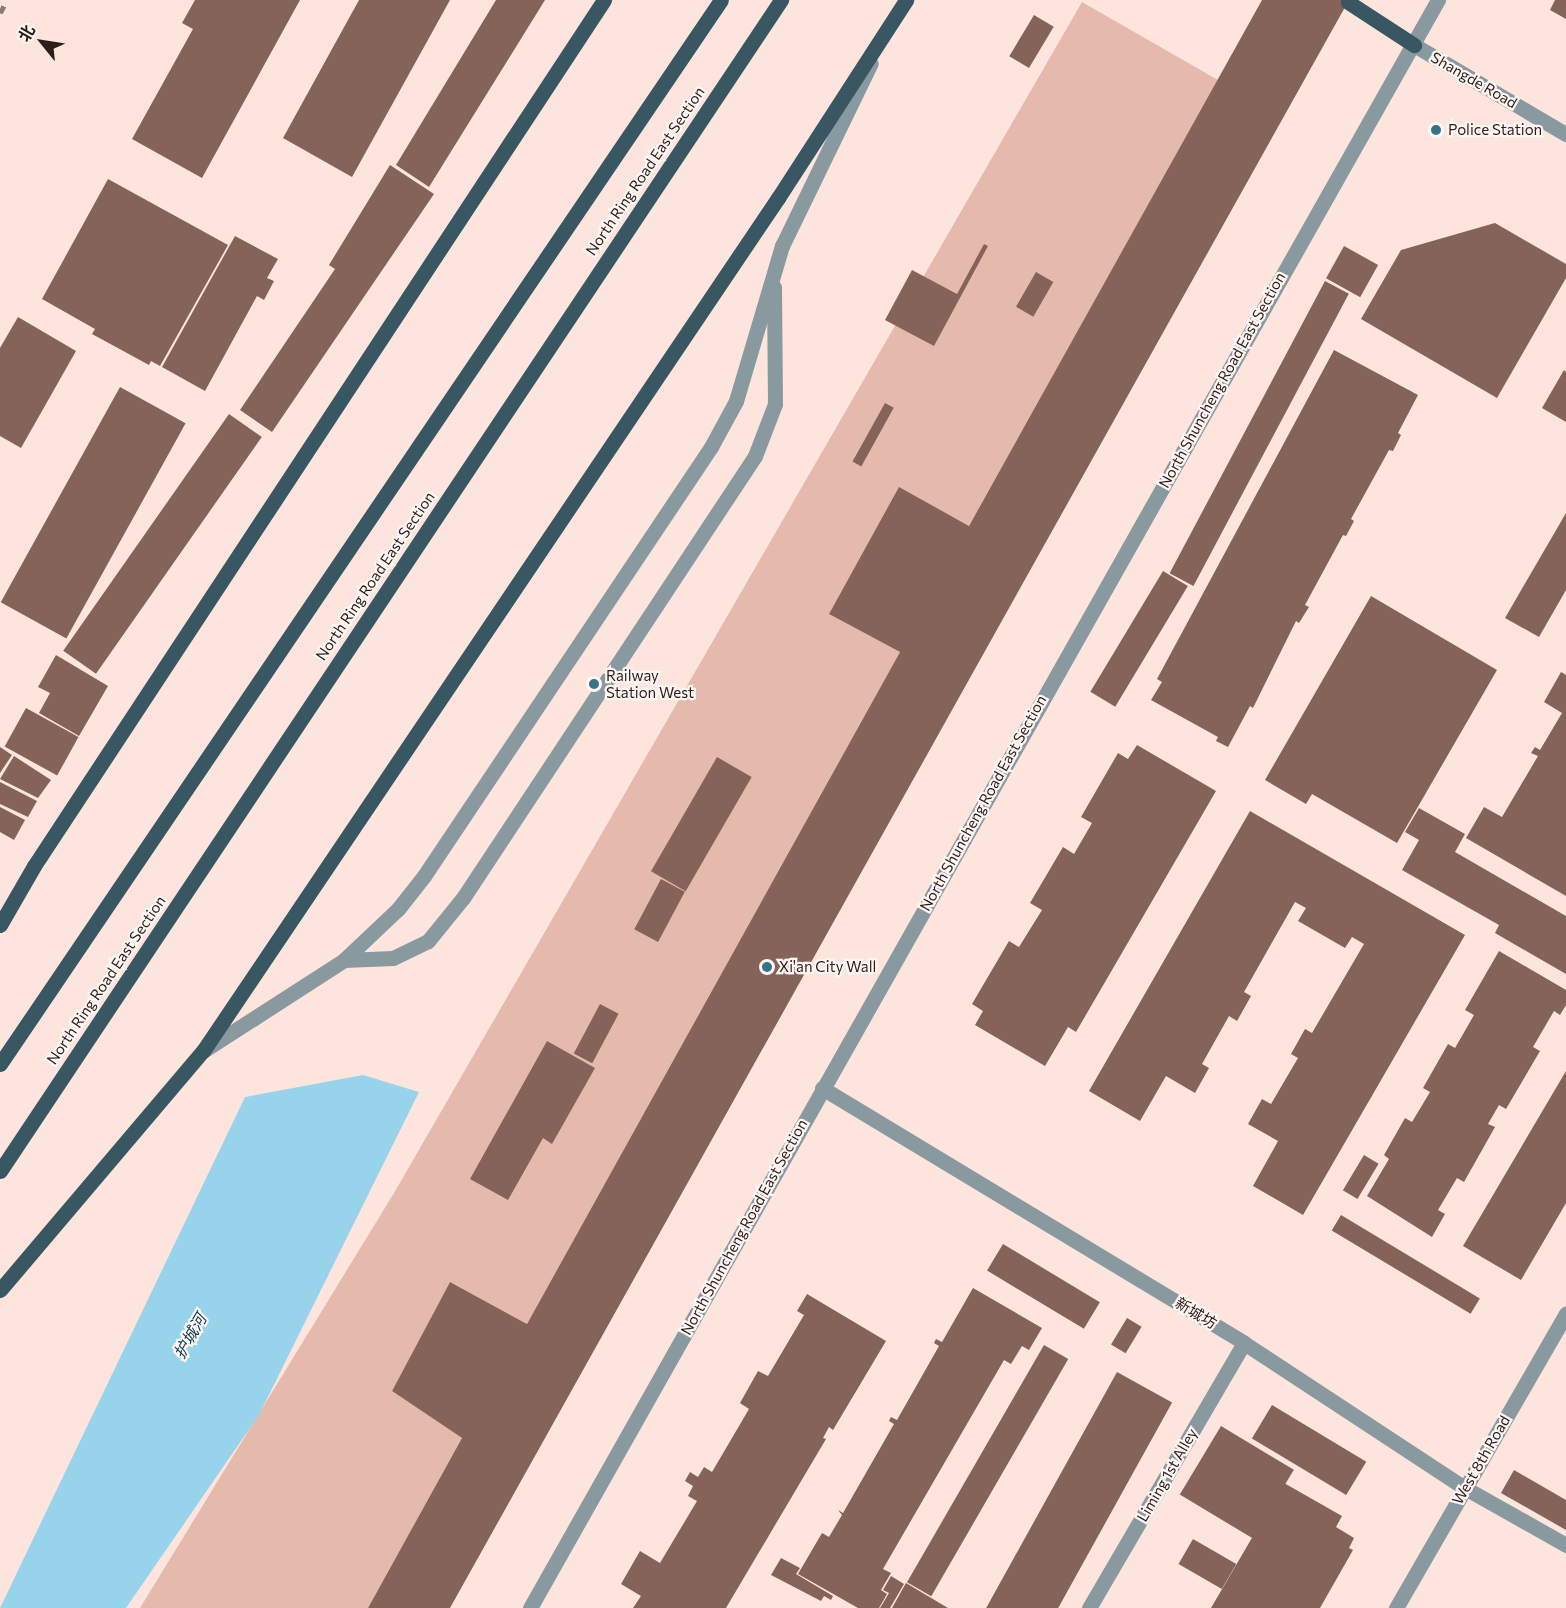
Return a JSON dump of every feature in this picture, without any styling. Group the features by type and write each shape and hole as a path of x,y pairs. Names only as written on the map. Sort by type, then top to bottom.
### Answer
{"main road":[{"path":"0,925 34,866 604,0"},
{"path":"0,1064 721,0"},
{"name":"North Ring Road East Section","path":"0,1172 781,0"},
{"path":"0,1290 203,1051 884,37 906,0"},
{"path":"1348,2 1414,45"}],"street":[{"name":"North Shuncheng Road East Section","path":"530,1608 1438,0"},
{"path":"203,1051 344,960 398,909 424,876 711,447 736,402 782,246 884,37"},
{"name":"Shangde Road","path":"1414,45 1566,134"},
{"path":"344,960 393,957 428,941 463,898 755,456 775,404 774,275"},
{"name":"新城坊","path":"822,1088 1244,1343 1465,1488 1566,1545"},
{"name":"West 8th Road","path":"1395,1608 1566,1313"},
{"name":"Liming 1st Alley","path":"1089,1608 1244,1343"}],"shaded area":[{"path":"1082,2 1218,80 969,526 899,488 829,614 900,652 527,1324 450,1282 392,1391 462,1438 368,1608 140,1608 394,1193"}],"water":[{"name":"护城河","path":"363,1075 419,1092 259,1415 126,1608 0,1608 245,1097"}],"building":[{"path":"195,0 300,0 202,178 132,139 193,29 182,23"},
{"path":"359,0 450,0 352,177 283,138"},
{"path":"496,0 545,0 429,187 396,165"},
{"name":"Xi'an City Wall","path":"1262,0 1349,0 450,1608 368,1608 462,1438 392,1391 450,1282 527,1324 900,652 829,614 899,487 969,526"},
{"path":"1555,0 1566,0 1566,19 1550,10"},
{"path":"1034,15 1054,27 1029,68 1009,56"},
{"path":"390,165 434,194 272,432 240,410 335,269 329,265"},
{"path":"108,179 228,245 160,366 151,361 149,365 92,334 95,329 42,299"},
{"path":"1495,223 1566,264 1566,278 1497,398 1361,319 1401,250"},
{"path":"235,236 278,259 267,278 274,281 264,300 257,296 205,391 162,367"},
{"path":"984,244 988,246 934,346 885,320 912,270 957,294"},
{"path":"1344,246 1378,265 1360,297 1326,278"},
{"path":"1036,272 1053,282 1033,317 1016,307"},
{"path":"1325,281 1349,294 1193,586 1170,573"},
{"path":"18,317 76,351 21,448 0,436 0,348"},
{"path":"1334,350 1418,395 1398,433 1401,435 1393,451 1389,450 1351,519 1354,521 1346,536 1343,535 1305,605 1309,607 1299,623 1296,621 1253,708 1250,706 1228,747 1216,741 1218,737 1151,700 1162,682 1157,679"},
{"path":"1564,370 1566,372 1566,422 1542,408"},
{"path":"120,387 186,423 66,639 1,602"},
{"path":"885,403 894,408 861,466 853,462"},
{"path":"229,414 262,437 96,674 63,651"},
{"path":"1566,513 1566,590 1539,637 1505,618"},
{"path":"1163,571 1188,586 1115,707 1090,692"},
{"path":"1371,596 1497,670 1397,843 1312,794 1306,804 1265,780"},
{"path":"56,655 108,686 79,736 39,713 50,693 38,687"},
{"path":"1561,672 1566,675 1566,896 1466,838 1484,807 1502,817 1538,756 1531,753 1535,747 1540,750 1562,713 1544,702"},
{"path":"26,708 78,737 57,776 5,746"},
{"path":"1137,745 1216,791 1076,1032 1068,1027 1045,1066 975,1025 983,1011 972,1004 1009,941 1019,947 1042,910 1030,903 1063,847 1074,854 1092,823 1081,817 1118,753 1128,759"},
{"path":"0,747 12,755 0,773"},
{"path":"14,756 51,780 38,798 0,779"},
{"path":"717,757 752,777 686,891 651,871"},
{"path":"0,782 37,801 28,817 0,804"},
{"path":"0,807 25,820 14,840 0,832"},
{"path":"1419,808 1465,834 1455,852 1566,916 1566,974 1495,933 1499,925 1402,870 1419,840 1405,832"},
{"path":"1250,811 1465,935 1303,1215 1253,1186 1278,1141 1248,1124 1262,1099 1271,1104 1298,1058 1291,1054 1305,1029 1312,1033 1364,944 1352,937 1345,948 1298,921 1306,908 1295,902 1244,992 1251,996 1237,1021 1229,1016 1202,1064 1209,1068 1195,1093 1166,1076 1140,1121 1089,1091"},
{"path":"661,879 685,892 658,942 634,929"},
{"path":"1499,951 1566,990 1566,1005 1560,1015 1554,1011 1533,1047 1540,1051 1506,1109 1499,1105 1488,1124 1495,1127 1464,1182 1457,1178 1438,1210 1445,1214 1432,1237 1367,1196 1389,1159 1384,1155 1405,1118 1412,1122 1430,1092 1423,1088 1448,1044 1455,1048 1474,1015 1465,1010"},
{"path":"600,1004 619,1014 592,1063 574,1053"},
{"path":"547,1041 595,1068 552,1144 543,1138 508,1200 470,1179"},
{"path":"1566,1071 1566,1203 1521,1280 1463,1246"},
{"path":"1364,1155 1379,1164 1357,1199 1343,1190"},
{"path":"1341,1215 1480,1298 1471,1314 1332,1230"},
{"path":"1003,1244 1100,1302 1084,1329 987,1271"},
{"path":"973,1288 1042,1328 1029,1350 1022,1346 1011,1364 1004,1360 883,1569 891,1573 881,1590 887,1594 879,1608 858,1608 798,1574 822,1533 829,1537 842,1515 838,1510 843,1513 894,1424 889,1421 891,1417 897,1420 939,1346 934,1343 936,1339 942,1342"},
{"path":"807,1294 886,1341 833,1430 829,1427 823,1438 826,1439 726,1608 633,1608 641,1596 621,1584 640,1551 660,1563 697,1501 688,1496 693,1486 685,1481 690,1472 698,1477 704,1467 712,1472 749,1409 740,1403 758,1371 768,1376 804,1315 797,1311"},
{"path":"1127,1318 1142,1327 1126,1353 1111,1345"},
{"path":"1044,1345 1068,1359 931,1596 907,1582"},
{"path":"1117,1372 1172,1403 1058,1608 986,1608"},
{"path":"1272,1405 1366,1462 1346,1495 1252,1438"},
{"path":"1221,1426 1294,1470 1253,1538 1180,1495"},
{"path":"1514,1470 1566,1500 1566,1530 1501,1493"},
{"path":"1284,1483 1342,1516 1336,1527 1354,1538 1349,1548 1353,1550 1320,1608 1211,1608"},
{"path":"1193,1539 1236,1564 1222,1589 1178,1564"},
{"path":"781,1558 800,1568 796,1574 833,1596 831,1600 824,1596 821,1601 771,1575"},
{"path":"891,1576 904,1584 890,1608 880,1608 889,1593 883,1590"},
{"path":"906,1583 948,1608 892,1608"}],"railway":[{"path":"0,13 7,0"}],"place":[{"name":"Police Station","path":"1436,130"},
{"name":"Railway Station West","path":"594,684"},
{"name":"Xi'an City Wall","path":"767,967"}]}
